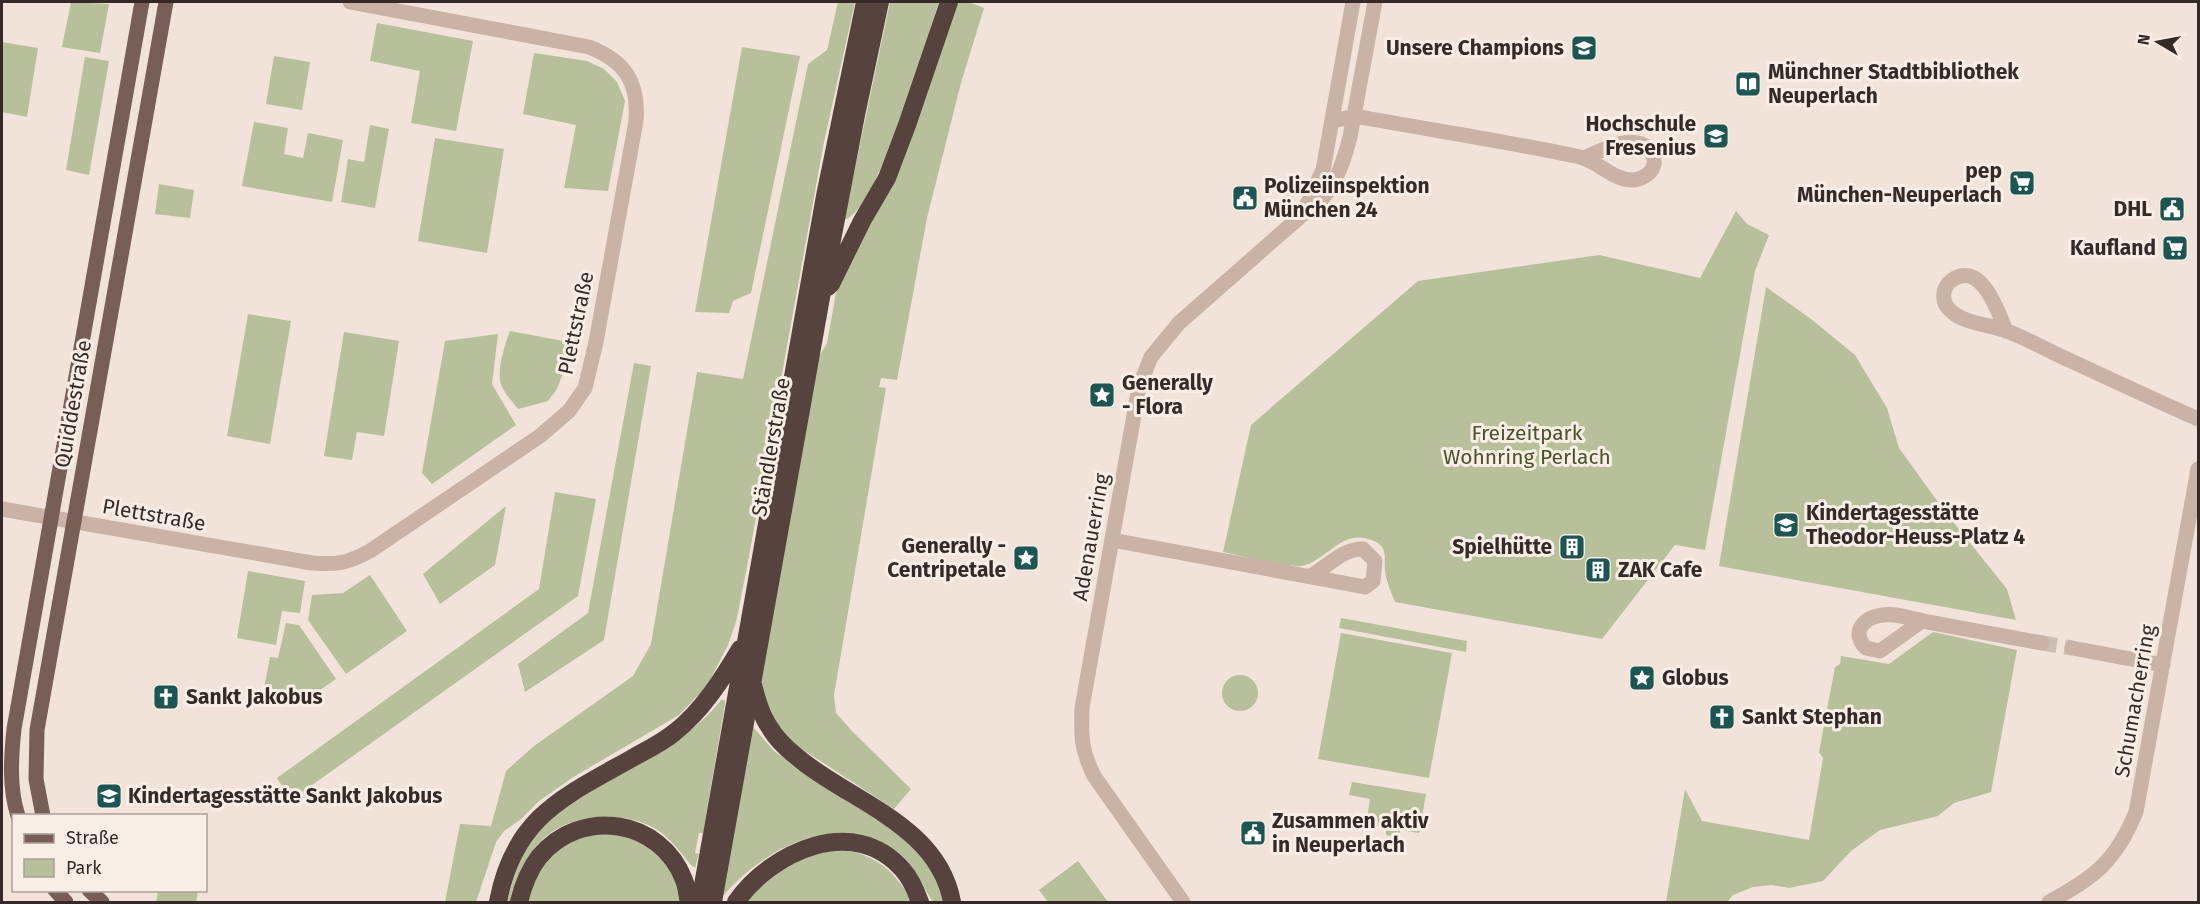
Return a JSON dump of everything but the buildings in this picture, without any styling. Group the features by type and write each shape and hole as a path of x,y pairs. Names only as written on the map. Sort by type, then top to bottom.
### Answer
{"highway":[{"name":"Ständlerstraße","path":"699,903 825,196 865,2"},
{"name":"Ständlerstraße","path":"713,903 822,292 880,2"},
{"path":"822,292 831,284 862,221 887,178 908,125 949,2"},
{"path":"498,903 513,851 532,825 562,800 676,732 705,701 746,640"},
{"path":"752,681 763,715 770,729 780,741 819,774 897,823 920,842 940,867 947,882 952,903"},
{"path":"519,903 531,869 538,858 554,843 580,829 608,824 638,831 663,848 675,862 685,881 689,903"},
{"path":"736,903 764,872 780,860 794,852 826,842 853,844 877,850 902,869 913,885 920,903"}],"main road":[{"name":"Quiddestraße","path":"18,814 12,780 11,754 142,2"},
{"name":"Quiddestraße","path":"43,814 36,779 37,730 166,2"},
{"path":"90,892 102,903"}],"street":[{"name":"Plettstraße","path":"2,509 312,563 348,562 370,551 540,436 569,411 585,387 596,342 636,121 637,103 627,75 609,55 589,47 350,2"},
{"name":"Adenauerring","path":"1302,215 1323,170 1353,2"},
{"name":"Adenauerring","path":"1182,903 1095,777 1086,759 1081,739 1082,708 1139,387 1151,357 1179,323 1302,215 1313,209 1332,187 1345,157 1355,116 1375,2"},
{"path":"1333,121 1355,116 1584,158"},
{"path":"2006,331 2199,419"},
{"name":"Schumacherring","path":"2049,903 2077,887 2110,860 2130,828 2136,812 2199,469"},
{"path":"1112,540 1311,576"},
{"path":"1922,621 2042,643"},
{"path":"2072,648 2163,664"}],"green space":[{"path":"71,2 109,4 100,53 62,47"},
{"path":"838,2 855,2 824,142 747,567 736,622 728,645 707,686 679,715 575,776 539,801 520,820 504,831 496,842 476,902 445,902 460,824 491,826 506,771 534,746 633,676 651,644 697,372 743,379 808,64 827,50"},
{"path":"890,2 939,2 913,85 886,157 872,188 857,210 844,220"},
{"path":"957,2 968,2 984,8 961,83 927,218 897,380 881,378 879,387 886,388 834,695 836,713 911,789 894,809 785,738 763,699 761,679 817,360 827,343 836,293"},
{"path":"377,23 473,41 456,131 411,123 420,71 370,61"},
{"path":"2,42 38,48 27,117 2,112"},
{"path":"742,47 800,56 751,293 733,301 729,313 695,312"},
{"path":"534,53 587,61 604,69 617,82 625,101 608,191 564,188 576,125 523,114"},
{"path":"274,56 310,62 302,110 266,104"},
{"path":"85,57 109,61 89,175 66,170"},
{"path":"254,122 288,128 284,154 303,158 308,133 343,140 332,202 242,186"},
{"path":"370,125 389,129 375,208 341,202 348,159 364,162"},
{"path":"435,138 504,149 487,253 418,241"},
{"path":"159,184 194,190 190,218 155,214"},
{"name":"Freizeitpark Wohnring Perlach","path":"1736,211 1747,224 1769,235 1755,271 1705,550 1675,545 1602,639 1395,602 1386,578 1385,554 1382,547 1361,537 1351,538 1319,558 1301,566 1223,552 1251,425 1418,281 1599,255 1700,278"},
{"path":"1766,287 1811,319 1855,355 1887,408 1899,448 1946,513 2007,589 2016,620 1719,566"},
{"path":"248,314 291,321 270,444 227,436"},
{"path":"510,331 574,343 557,389 548,401 518,409 502,388 500,368"},
{"path":"344,332 399,341 384,436 357,432 352,460 324,456"},
{"path":"498,334 492,384 516,425 432,484 422,473 445,341"},
{"path":"634,363 651,366 604,640 525,692 518,664 588,613"},
{"path":"555,492 596,499 578,596 291,800 277,778 539,589"},
{"path":"506,506 495,565 440,604 423,574"},
{"path":"248,571 305,581 300,613 282,611 276,645 237,638"},
{"path":"370,575 407,631 346,674 308,620 312,595 343,593"},
{"path":"1341,618 1467,641 1466,652 1339,628"},
{"path":"286,623 299,625 336,679 300,704 288,691 264,688 270,657 278,658"},
{"path":"1933,632 2017,650 1991,792 1954,803 1938,816 1880,830 1851,851 1823,881 1789,888 1772,885 1753,887 1733,895 1727,902 1666,902 1685,789 1702,821 1809,840 1823,758 1819,752 1835,667 1840,664 1841,656 1889,664"},
{"path":"1341,633 1452,653 1429,778 1318,759"},
{"path":"1240,675 1253,680 1258,693 1253,706 1240,711 1227,706 1222,693 1227,680"},
{"path":"722,699 725,704 703,833 699,833 695,853 699,854 695,868 669,839 652,827 622,818 605,816 588,818 557,829 544,839 533,851 511,902 507,902 523,854 533,836 544,824 595,789 672,744 707,716"},
{"path":"752,726 775,752 885,824 917,849 938,881 945,902 933,902 912,867 895,850 872,839 848,834 825,834 780,849 760,862 722,895"},
{"path":"1352,782 1426,794 1419,833 1401,830 1397,837 1386,835 1386,828 1366,824 1370,799 1349,795"},
{"path":"596,833 630,835 671,863 684,902 526,902 537,876 554,853 569,842"},
{"path":"842,850 865,856 884,867 900,882 912,902 740,902 792,863 817,853"},
{"path":"1078,861 1108,902 1048,902 1039,890"},
{"path":"158,892 198,892 196,902 156,902"}],"tunnel":[{"path":"2042,643 2072,648"}],"place":[{"name":"Unsere Champions","path":"1584,48"},
{"name":"Münchner Stadtbibliothek Neuperlach","path":"1748,84"},
{"name":"Hochschule Fresenius","path":"1716,136"},
{"name":"pep München-Neuperlach","path":"2022,183"},
{"name":"Polizeiinspektion München 24","path":"1245,198"},
{"name":"DHL","path":"2172,209"},
{"name":"Kaufland","path":"2175,248"},
{"name":"Generally - Flora","path":"1102,395"},
{"name":"Kindertagesstätte Theodor-Heuss-Platz 4","path":"1786,525"},
{"name":"Spielhütte","path":"1572,547"},
{"name":"Generally - Centripetale","path":"1026,558"},
{"name":"ZAK Cafe","path":"1598,570"},
{"name":"Globus","path":"1642,678"},
{"name":"Sankt Jakobus","path":"166,697"},
{"name":"Sankt Stephan","path":"1722,717"},
{"name":"Kindertagesstätte Sankt Jakobus","path":"109,796"},
{"name":"Zusammen aktiv in Neuperlach","path":"1253,833"}]}
